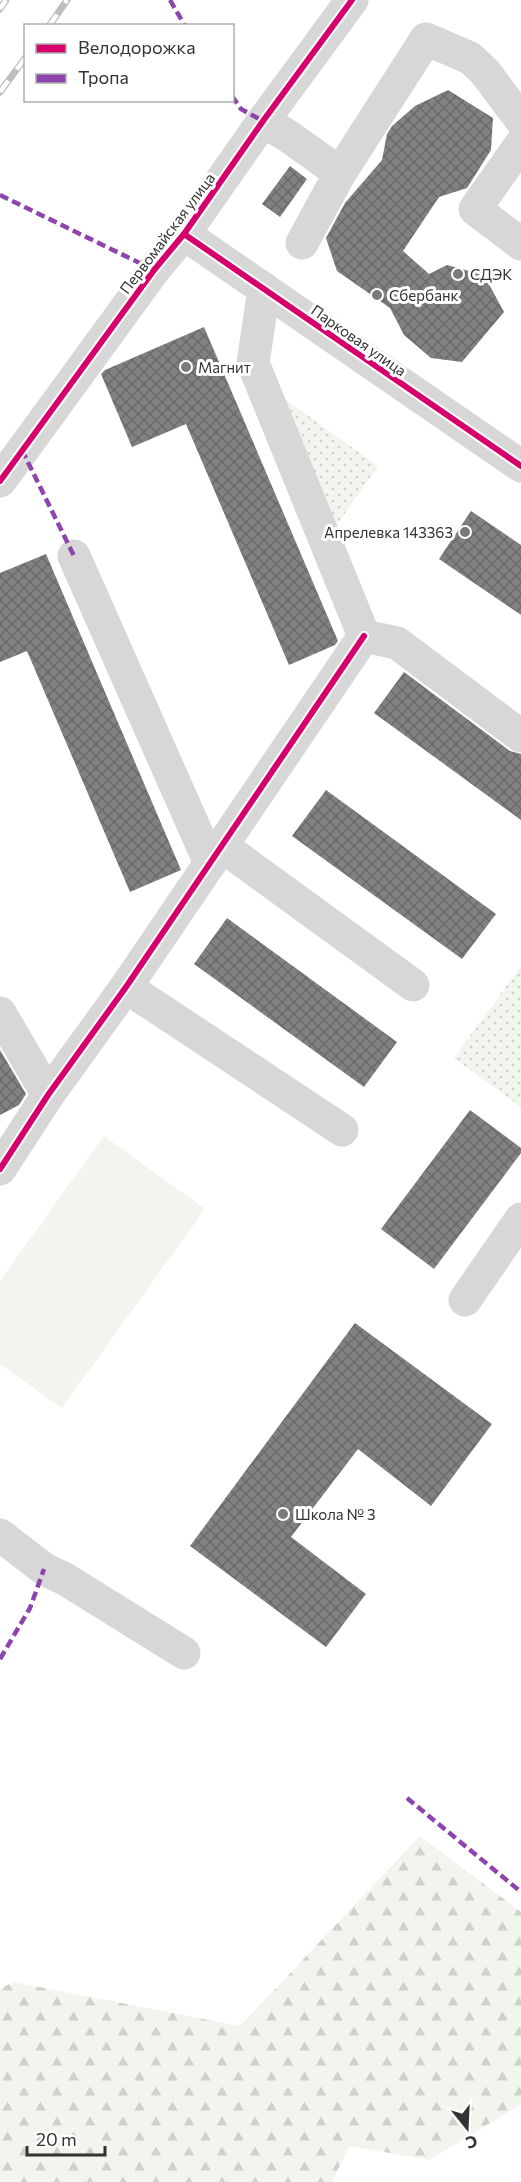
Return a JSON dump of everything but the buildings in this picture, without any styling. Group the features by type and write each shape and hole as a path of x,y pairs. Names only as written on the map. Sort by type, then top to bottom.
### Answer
{"street":[{"name":"Первомайская улица","path":"0,481 154,270 184,234 352,0"},
{"path":"302,243 340,173 426,39 470,58 485,72 521,120"},
{"path":"263,121 340,173"},
{"path":"521,144 475,209 521,244"},
{"name":"Парковая улица","path":"184,234 521,466"},
{"path":"264,289 253,363 364,636"},
{"path":"74,556 216,855 413,985"},
{"path":"364,636 397,643 521,736"},
{"path":"0,1169 48,1095 126,987 364,636"},
{"path":"126,987 342,1130"},
{"path":"0,1013 48,1095"},
{"path":"465,1300 521,1219"},
{"path":"0,1536 44,1569 65,1579 184,1653"}],"green space":[{"path":"268,387 378,466 329,536"},
{"path":"521,966 521,1107 454,1058"},
{"path":"104,1136 205,1209 62,1408 0,1364 0,1281"},
{"path":"420,1836 521,1912 521,2104 430,2160 349,2146 332,2182 0,2182 0,1989 13,1982 240,2026"}],"railway":[{"path":"0,9 6,0"},
{"path":"50,24 67,0"},
{"path":"0,92 24,60"}],"marked path":[{"path":"170,0 184,24"},
{"path":"234,99 241,109 263,121"},
{"path":"0,195 154,270"},
{"path":"22,450 74,556"},
{"path":"0,1659 30,1608 44,1569"},
{"path":"407,1798 521,1892"}],"cycle path":[{"path":"0,481 154,270 184,234 352,0"},
{"path":"184,234 521,466"},
{"path":"0,1169 48,1095 126,987 364,636"}],"place":[{"name":"СДЭК","path":"458,274"},
{"name":"Сбербанк","path":"377,295"},
{"name":"Магнит","path":"186,367"},
{"name":"Апрелевка 143363","path":"465,532"},
{"name":"Школа № 3","path":"283,1514"}]}
